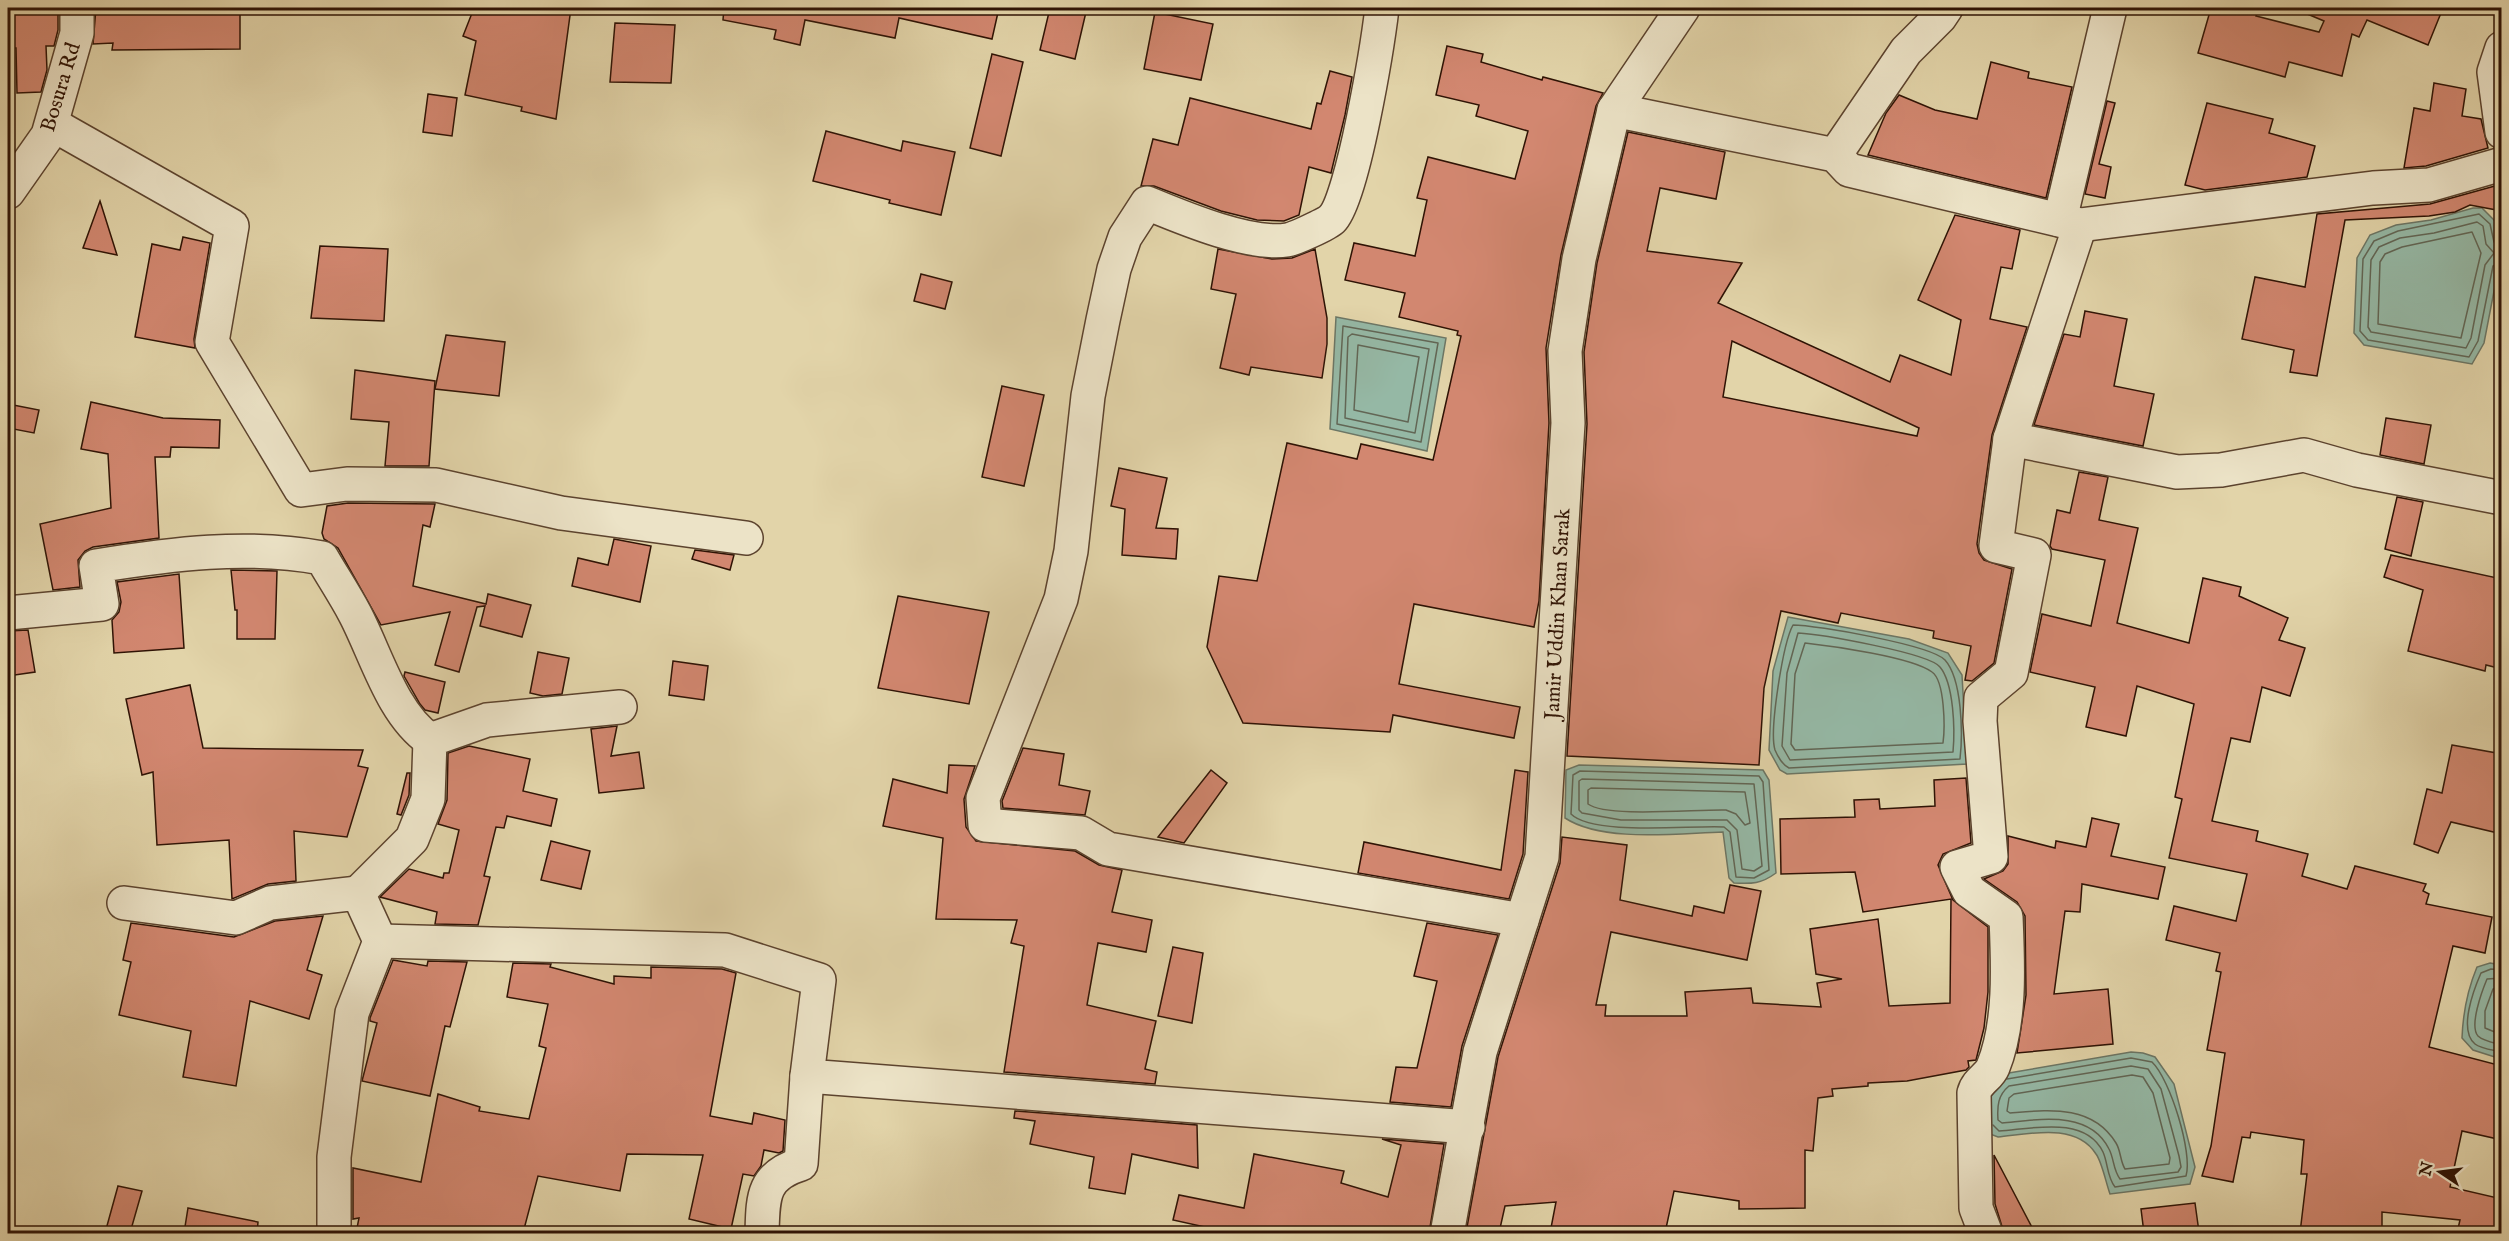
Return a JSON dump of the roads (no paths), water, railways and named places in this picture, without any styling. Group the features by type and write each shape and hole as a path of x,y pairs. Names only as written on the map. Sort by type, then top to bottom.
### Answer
{"street":[{"name":"Bosura Rd","path":"8,192 48,135 77,33 77,8"},
{"path":"1382,8 1377,50 1358,145 1340,202 1332,219 1287,240 1260,239 1190,221 1147,202 1125,237 1112,279 1088,396 1071,551 1061,599 983,798 985,825 1081,833 1108,849 1522,920"},
{"name":"Jamir Uddin Khan Sarak","path":"1447,1233 1480,1052 1542,857 1568,423 1565,351 1579,259 1614,110 1683,8"},
{"path":"1835,155 1906,51 1940,18 1946,8"},
{"path":"1986,1233 1976,1209 1974,1093 1976,1086 1992,1070 1999,1043 2007,983 2006,917 1969,891 1957,867 1991,857 1980,721 1981,698 2011,673 2034,555 1996,546 2010,440 2070,223 2110,8"},
{"path":"2502,48 2494,72 2502,132"},
{"path":"1614,110 1835,155 1849,170 2070,223 2373,188 2429,185 2502,164"},
{"path":"52,124 232,226 212,342 301,490 347,484 436,485 561,513 746,538"},
{"path":"2010,440 2177,472 2221,470 2304,455 2357,470 2502,498"},
{"path":"8,613 102,604 96,566 172,554 226,551 298,554 322,558 355,614 404,716 418,732 430,740"},
{"path":"430,740 487,720 620,707"},
{"path":"124,903 236,918 270,903 358,893 412,839 428,799 430,740"},
{"path":"334,1233 334,1157 351,1013 380,941 358,893"},
{"path":"380,941 725,950 819,981 807,1076 801,1164 781,1170 764,1193 762,1233"},
{"path":"807,1076 1468,1127"}],"water":[{"path":"2473,208 2482,208 2496,222 2501,255 2484,343 2472,364 2364,345 2354,333 2357,258 2370,235 2396,225 2431,220"},
{"path":"1336,317 1446,338 1427,451 1330,429"},
{"path":"1788,617 1909,639 1948,653 1962,675 1967,764 1787,774 1780,770 1769,750 1773,671"},
{"path":"1579,765 1763,770 1769,780 1776,873 1756,882 1734,883 1729,878 1723,832 1664,835 1620,834 1581,826 1565,818 1566,770"},
{"path":"2490,963 2501,965 2501,1059 2473,1050 2462,1038 2466,1002 2477,967"},
{"path":"2131,1052 2155,1057 2174,1084 2195,1167 2190,1184 2110,1194 2096,1154 2077,1137 2051,1132 1998,1137 1990,1134 1984,1108 2003,1074"}]}
